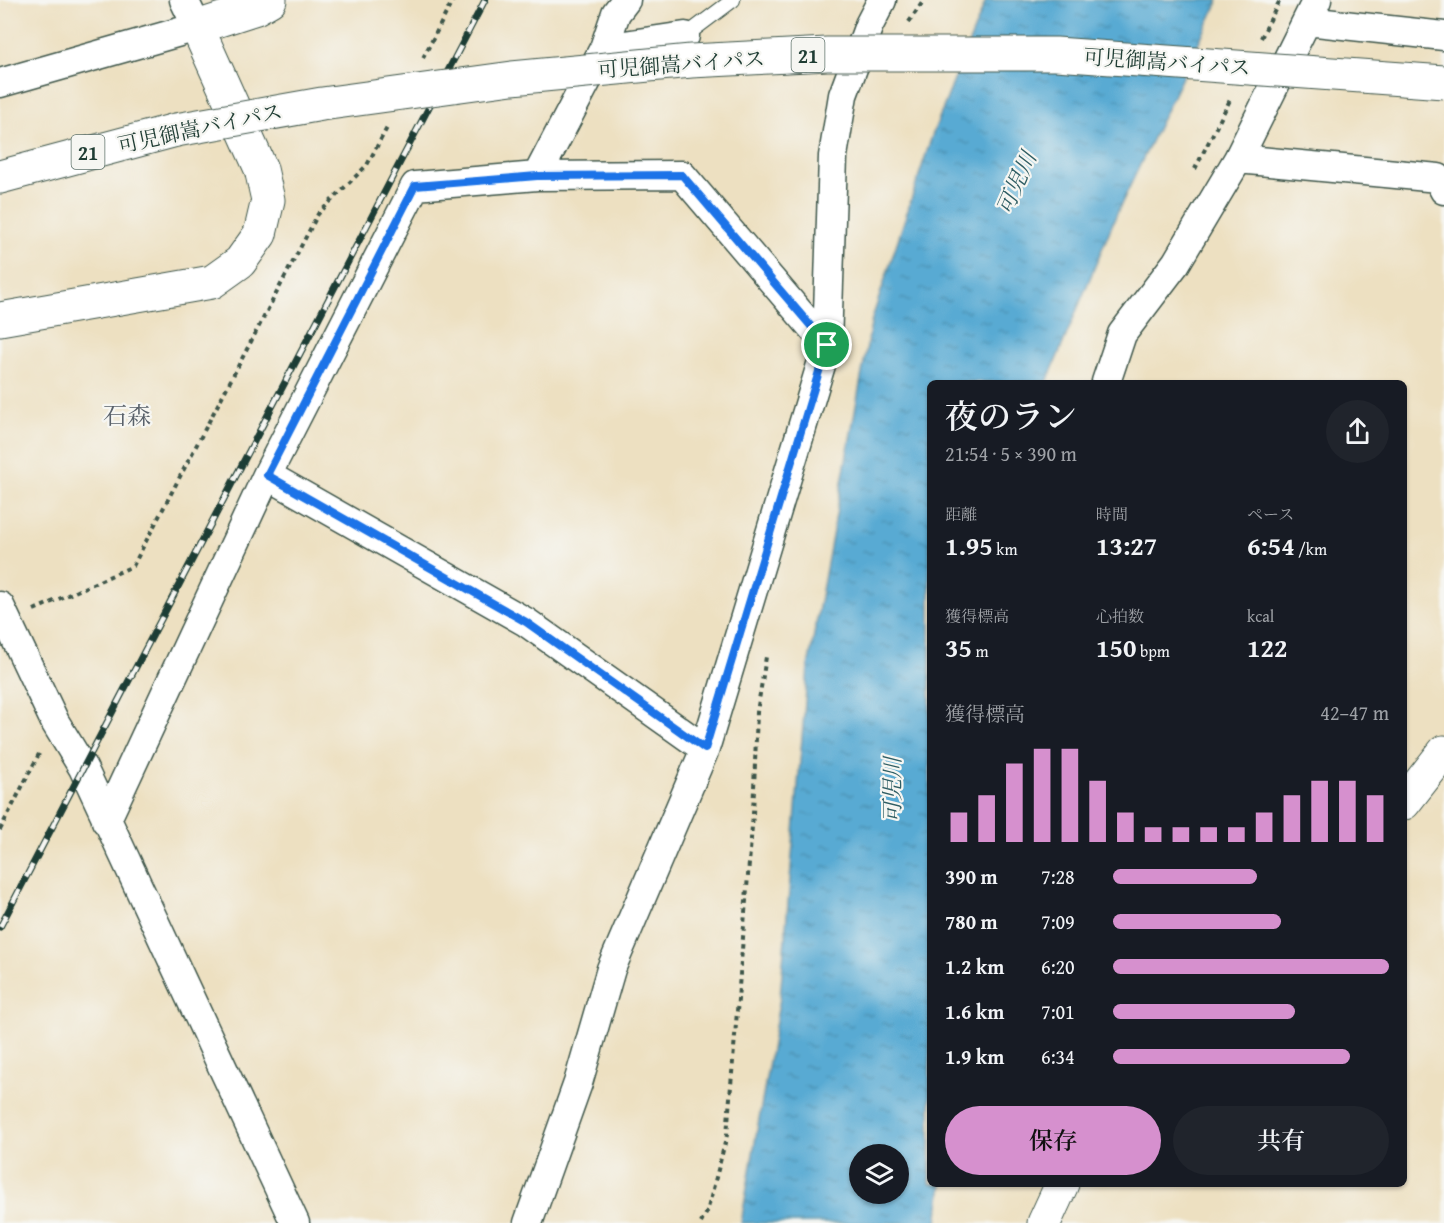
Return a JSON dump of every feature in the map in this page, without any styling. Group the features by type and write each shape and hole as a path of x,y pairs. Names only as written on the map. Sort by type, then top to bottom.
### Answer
{"main road":[{"path":"0,319 212,282 240,262 260,234 268,200 261,169 191,13 256,8 270,0"},
{"name":"可児御嵩バイパス","path":"0,177 176,130 322,104 513,78 691,61 827,54 1056,54 1444,82"},
{"path":"1407,799 1444,752"},
{"path":"1044,1223 1061,1187"}],"street":[{"path":"537,176 604,48 616,13 626,0"},
{"path":"528,1223 578,1083 611,969 705,749 827,345 833,156 843,95 869,25 882,0"},
{"path":"1107,380 1122,334 1176,263 1238,159 1312,10 1444,36"},
{"path":"0,83 191,13"},
{"path":"604,48 685,36"},
{"path":"1238,159 1438,178 1444,190"},
{"path":"106,821 267,475 415,186 537,176 682,175 827,345"},
{"path":"267,475 526,622 705,749"},
{"path":"4,614 55,722 83,768 295,1223"}],"lane":[{"path":"685,36 733,0"}],"path":[{"path":"421,62 453,0"},
{"path":"906,28 924,0"},
{"path":"4,614 133,566 318,214 367,165 389,124"},
{"path":"701,1223 707,1212 727,1135 753,814 757,712 768,646"},
{"path":"0,830 55,722"}],"water":[{"name":"可児川","path":"986,0 1219,0 1117,213 1048,380 927,380 927,1187 942,1187 937,1223 741,1223 780,998 808,667 872,319 932,136"}],"railway":[{"path":"0,927 485,0"}],"district":[{"name":"石森","path":"127,415"}],"route":[{"path":"682,175 827,345 705,749 526,622 267,475 415,186 537,176 682,175"}]}
